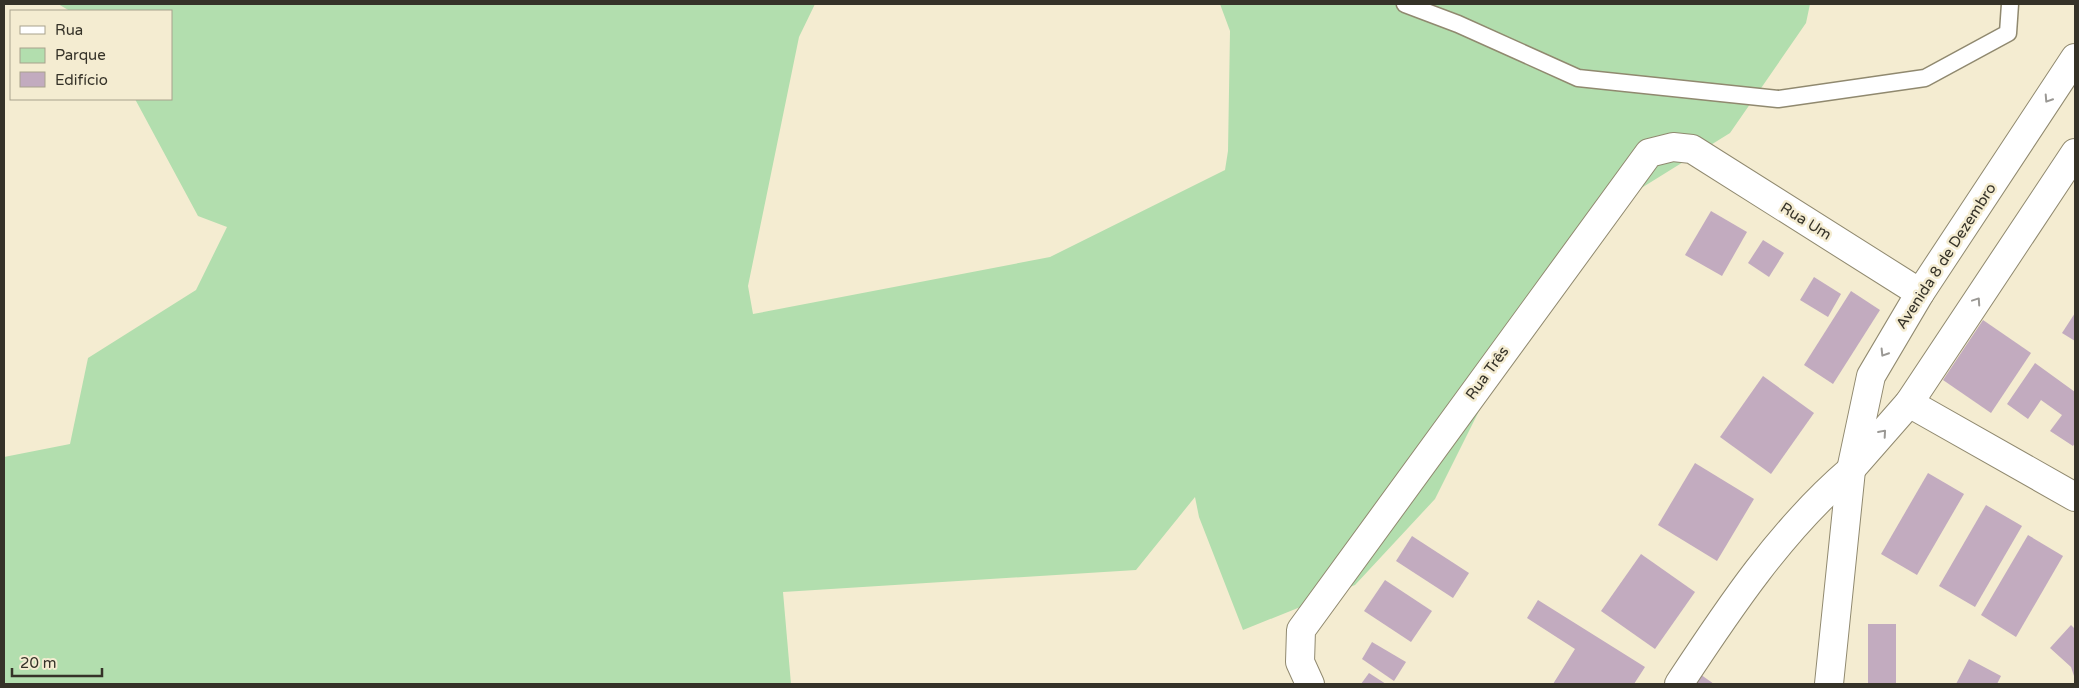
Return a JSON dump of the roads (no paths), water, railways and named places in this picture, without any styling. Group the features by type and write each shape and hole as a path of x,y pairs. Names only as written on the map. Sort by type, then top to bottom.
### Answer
{"street":[{"name":"Avenida 8 de Dezembro","path":"1829,684 1851,470 1871,376 1920,293 2075,58"},
{"name":"Rua Três","path":"1310,684 1300,662 1301,630 1644,158 1649,153 1673,146 1692,149"},
{"name":"Rua Um","path":"1692,149 1920,293"},
{"path":"1679,684 1736,598 1822,494 1851,470 1908,403 2075,153"},
{"path":"1908,403 2075,497"}],"lane":[{"path":"1405,4 1458,24 1578,78 1778,99 1925,78 2008,33 2010,4"}]}
